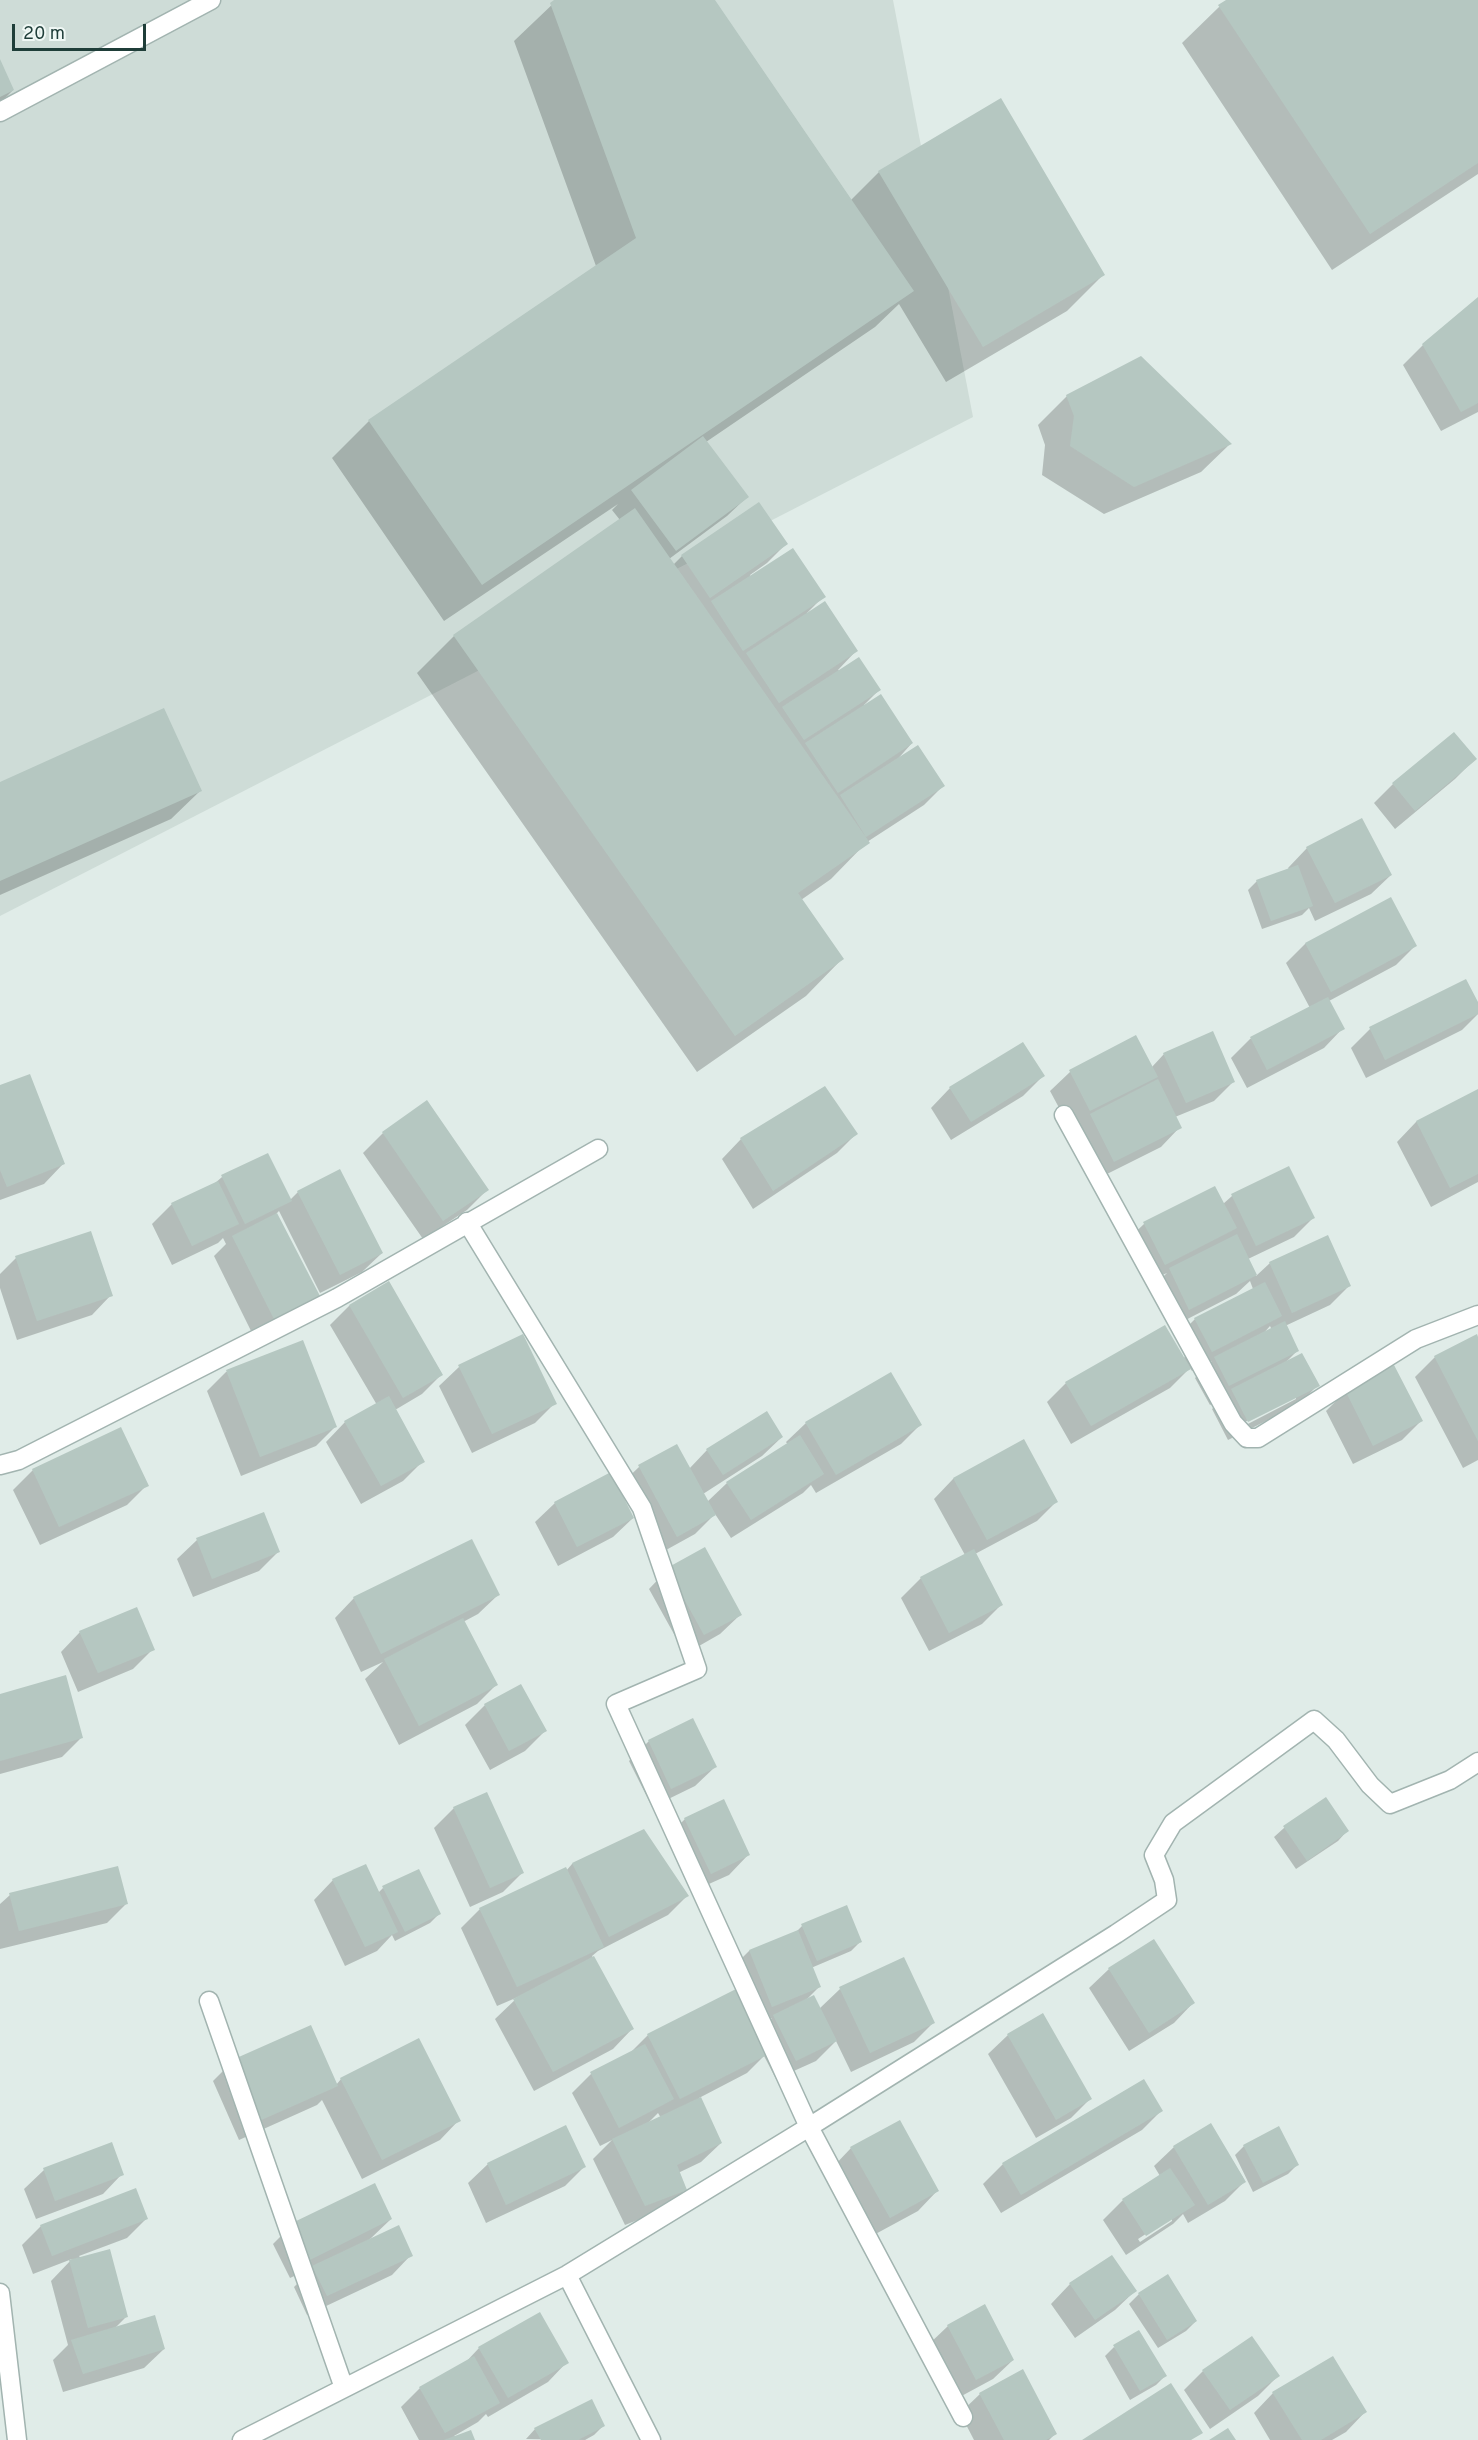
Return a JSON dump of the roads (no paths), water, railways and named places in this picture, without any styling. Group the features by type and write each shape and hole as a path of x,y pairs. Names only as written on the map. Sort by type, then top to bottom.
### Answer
{"street":[{"path":"0,112 211,0"},
{"path":"1064,1115 1233,1423 1247,1438 1258,1438 1416,1339 1478,1315"},
{"path":"0,1465 19,1460 337,1298 466,1222 598,1149"},
{"path":"466,1222 642,1508 697,1669 616,1704 809,2127 963,2417"},
{"path":"242,2440 567,2275 1116,1935 1167,1900 1164,1880 1154,1855 1173,1823 1314,1720 1336,1740 1370,1785 1390,1804 1450,1780 1478,1762"},
{"path":"209,2001 344,2388"},
{"path":"567,2275 651,2440"},
{"path":"0,2293 17,2440"}]}
